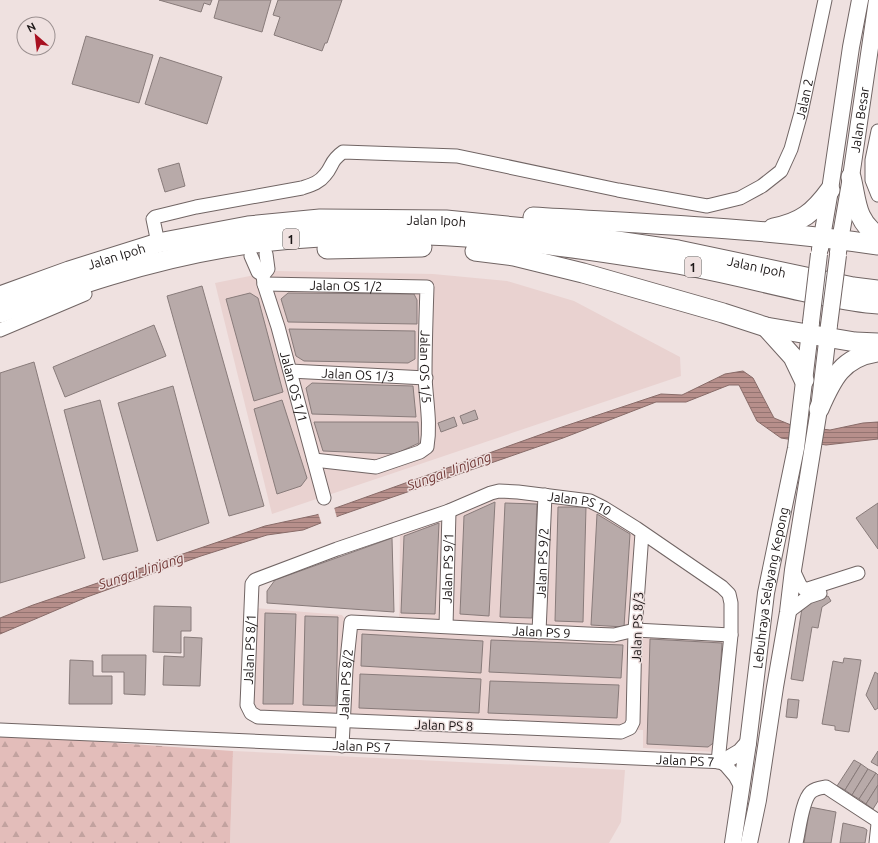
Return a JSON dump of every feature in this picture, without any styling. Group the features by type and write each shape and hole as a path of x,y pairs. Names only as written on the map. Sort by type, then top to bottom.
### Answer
{"highway":[{"path":"851,177 859,213 864,224 878,236"},
{"path":"756,231 785,226 798,221 810,214 830,190"},
{"path":"320,219 399,214 478,214 756,231 820,246 839,247 878,245"},
{"name":"Jalan Ipoh","path":"0,296 69,271 158,243 248,226 320,219 446,220 536,229 678,250 853,287 878,290"},
{"name":"Jalan Ipoh","path":"0,312 65,289 120,272 197,253 226,247 288,239 374,234 445,235 592,250 674,263 792,290 878,304"},
{"path":"448,247 514,256 555,265 625,284 766,327 810,328 828,331 856,342 878,343"},
{"path":"0,317 12,317 85,294 150,276 258,255 324,249 448,247 508,251 640,266 792,290"},
{"path":"766,327 793,357 804,380"},
{"path":"810,408 847,364 860,356 878,352"}],"main road":[{"name":"Jalan Besar","path":"810,328 820,246 830,190 851,47 860,0"},
{"name":"Jalan Besar","path":"828,331 839,247 873,48 877,0"},
{"name":"Lebuhraya Selayang Kepong","path":"749,843 761,783 813,448 810,408 804,380 810,328"},
{"name":"Lebuhraya Selayang Kepong","path":"733,843 748,743 766,593 796,448 810,408 828,331"},
{"path":"720,762 740,752 748,743"},
{"path":"745,764 752,766 755,769 761,783"}],"street":[{"name":"Jalan 2","path":"158,243 153,223 153,219 155,217 196,207 302,188 316,183 326,174 336,157 343,152 457,156 618,190 707,206 740,198 762,186 781,171 791,149 801,112 825,0"},
{"name":"Jalan Besar","path":"878,131 872,160 872,180 878,195"},
{"name":"Jalan OS 1/1","path":"258,255 268,269 264,280 278,326 324,498"},
{"name":"Jalan OS 1/2","path":"264,280 427,287"},
{"name":"Jalan OS 1/5","path":"314,460 376,467 420,452 427,447 429,422 425,330 427,287"},
{"path":"0,330 85,294"},
{"name":"Jalan OS 1/3","path":"290,371 426,378"},
{"name":"Jalan PS 10","path":"252,584 254,580 259,578 499,491 590,501 604,508 642,533 722,587 729,594 731,603 731,635 720,762"},
{"name":"Jalan PS 9/2","path":"539,632 545,495"},
{"name":"Jalan PS 9/1","path":"446,626 449,510"},
{"name":"Jalan PS 8/3","path":"633,722 635,630 642,533"},
{"path":"793,570 796,579 805,590 842,582"},
{"path":"788,612 808,597 858,576"},
{"name":"Jalan PS 8/1","path":"251,713 247,705 252,584"},
{"name":"Jalan PS 9","path":"351,622 614,635 635,630 731,635"},
{"name":"Jalan PS 8/2","path":"342,746 346,668 351,622"},
{"name":"Jalan PS 8","path":"251,713 258,717 621,732 630,728 633,722"},
{"name":"Jalan PS 7","path":"0,730 745,764"},
{"name":"Jalan PS 7","path":"720,762 735,776 741,787"},
{"path":"796,843 805,802 810,793 818,788 826,787 878,820"},
{"path":"876,843 878,824"}],"shaded area":[{"path":"275,271 433,274 507,281 574,301 680,357 681,376 272,514 215,283"},
{"path":"492,496 587,504 639,534 631,633 728,638 715,752 643,748 643,730 259,714 249,703 255,608 342,615 348,622 399,627 400,531"},
{"path":"233,751 625,770 621,822 609,843 230,843"}],"green space":[{"path":"0,735 233,751 230,843 0,843"}],"water":[{"name":"Sungai Jinjang","path":"743,371 753,378 774,418 791,425 830,430 863,423 878,422 878,439 826,445 781,438 757,421 739,385 729,385 686,402 656,402 563,438 341,515 303,530 267,535 201,556 87,597 0,634 0,618 33,605 265,526 316,515 559,428 661,394 682,395 725,374"}],"pier":[{"path":"334,507 337,518 322,525 318,513"}],"building":[{"path":"159,0 212,0 210,5 204,3 201,12"},
{"path":"219,0 271,0 262,32 214,18"},
{"path":"278,0 342,0 327,43 325,43 322,51 274,35 280,17 273,15"},
{"path":"86,36 153,55 139,103 72,84"},
{"path":"160,57 222,77 207,124 145,104"},
{"path":"179,163 185,186 165,192 158,169"},
{"path":"202,286 264,506 229,516 167,296"},
{"path":"250,293 258,298 283,392 254,401 226,299"},
{"path":"288,293 414,294 417,300 417,324 288,322 281,299"},
{"path":"154,325 166,356 65,397 53,367"},
{"path":"289,329 415,331 415,359 408,363 304,361 296,356"},
{"path":"34,362 85,558 0,583 0,373"},
{"path":"312,383 413,386 416,417 312,414 306,388"},
{"path":"173,386 209,523 157,541 118,403"},
{"path":"100,400 138,551 103,560 64,410"},
{"path":"282,400 307,478 301,486 277,494 254,409"},
{"path":"475,410 478,419 463,424 460,416"},
{"path":"454,417 457,426 441,432 438,423"},
{"path":"314,422 418,422 419,443 395,454 323,451"},
{"path":"495,502 489,616 460,614 464,516"},
{"path":"505,503 537,504 532,618 500,617"},
{"path":"878,503 878,549 856,518"},
{"path":"558,507 586,507 583,622 555,621"},
{"path":"597,514 630,534 624,627 591,625"},
{"path":"439,523 435,614 401,613 404,536"},
{"path":"392,538 394,612 267,603 267,591 275,580"},
{"path":"828,596 831,601 822,607 818,628 812,627 803,681 791,679 802,608 813,601"},
{"path":"154,606 191,607 191,631 181,631 181,653 153,652"},
{"path":"265,613 296,614 293,704 263,704"},
{"path":"305,616 338,617 336,706 303,705"},
{"path":"362,634 483,641 481,673 361,666"},
{"path":"184,637 202,638 200,686 163,685 164,656 184,657"},
{"path":"650,639 722,643 716,741 708,747 647,744"},
{"path":"491,640 623,645 621,678 489,672"},
{"path":"102,655 146,655 145,695 124,694 124,672 102,672"},
{"path":"844,658 861,660 849,732 835,730 835,726 822,724 833,661 843,663"},
{"path":"70,660 93,661 93,676 112,676 112,704 69,704"},
{"path":"875,672 878,674 878,708 875,710 866,695"},
{"path":"360,674 481,679 479,713 359,708"},
{"path":"490,681 619,685 617,718 488,713"},
{"path":"788,699 799,700 797,718 786,717"},
{"path":"878,751 878,766 871,762"},
{"path":"854,760 861,764 845,790 837,786"},
{"path":"861,764 868,769 852,795 845,790"},
{"path":"868,769 876,773 859,799 852,795"},
{"path":"876,773 878,775 878,785 866,804 859,799"},
{"path":"878,785 878,801 873,809 866,804"},
{"path":"810,807 836,812 831,843 804,843"},
{"path":"843,823 867,830 865,843 840,843"}]}
